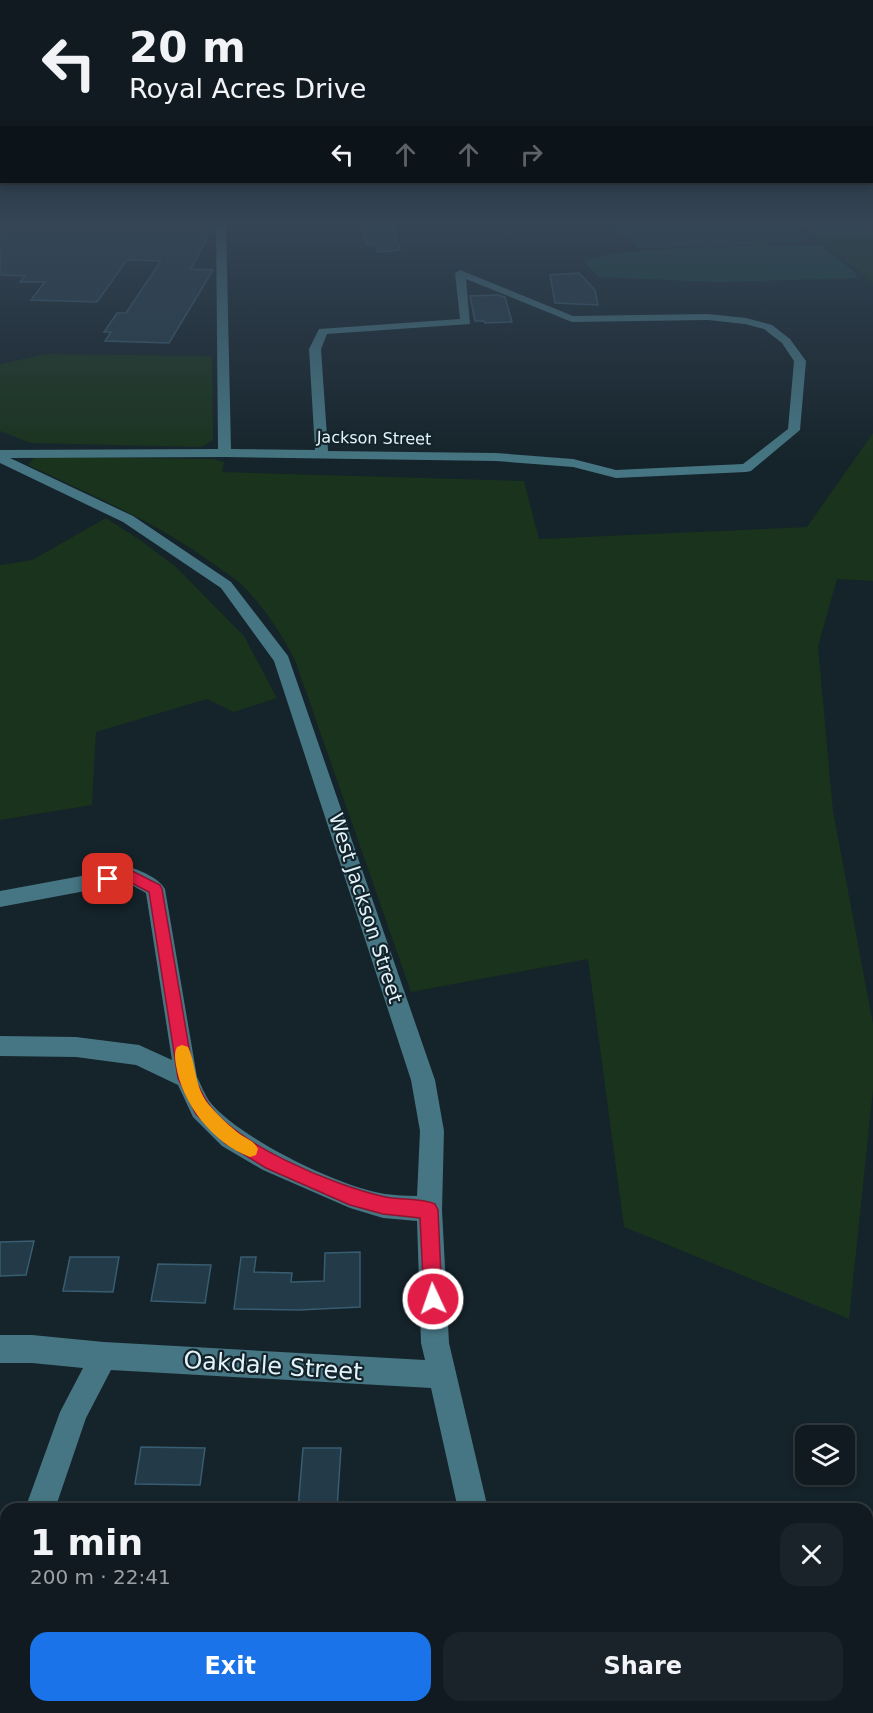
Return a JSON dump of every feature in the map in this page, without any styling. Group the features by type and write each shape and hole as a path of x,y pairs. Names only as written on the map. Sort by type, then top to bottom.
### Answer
{"street":[{"path":"222,304 225,453"},
{"name":"Jackson Street","path":"322,454 315,349 323,331 466,322 464,304"},
{"name":"Jackson Street","path":"0,456 225,453 496,457 573,463 616,474 746,468 794,430 800,361 786,341 768,327 746,321 708,317 572,319 535,304"},
{"name":"West Jackson Street","path":"0,456 128,519 226,585 282,660 423,1080 432,1131 429,1210 435,1343 472,1503"},
{"path":"0,899 130,875 155,889 186,1078 201,1108 231,1138 272,1162 350,1196 383,1206 429,1210"},
{"path":"0,1046 76,1047 139,1055 186,1078"},
{"name":"Oakdale Street","path":"0,1349 32,1349 104,1356 442,1375"},
{"path":"42,1503 74,1412 104,1356"}],"shaded area":[{"path":"46,354 212,356 213,440 202,447 31,443 0,431 0,364"},
{"path":"873,433 873,581 837,579 818,646 833,811 873,1024 873,1090 849,1319 624,1227 588,959 411,992 296,663 265,611 238,581 171,536 28,465 34,458 47,457 213,459 224,462 222,472 524,481 539,539 807,527"},
{"path":"106,518 175,566 244,636 277,698 234,712 207,699 96,732 92,805 0,820 0,565 32,560"}],"building":[{"path":"132,304 193,304 169,343 105,341 111,332 104,332 117,313 126,313"},
{"path":"472,304 507,304 512,322 485,323 475,321"},
{"path":"34,1241 26,1275 0,1276 0,1242"},
{"path":"360,1252 360,1307 299,1310 234,1309 241,1257 256,1257 254,1272 292,1273 291,1282 324,1281 325,1253"},
{"path":"70,1257 119,1257 113,1292 63,1291"},
{"path":"158,1264 211,1265 205,1303 151,1301"},
{"path":"141,1447 205,1448 200,1485 135,1484"},
{"path":"303,1448 341,1448 337,1503 298,1503"}],"slow traffic":[{"path":"182,1052 186,1078 201,1108 231,1138 250,1149"}],"route":[{"path":"108,879 130,875 155,889 162,919 186,1078 201,1108 231,1138 272,1162 350,1196 383,1206 429,1210 433,1299"}]}
